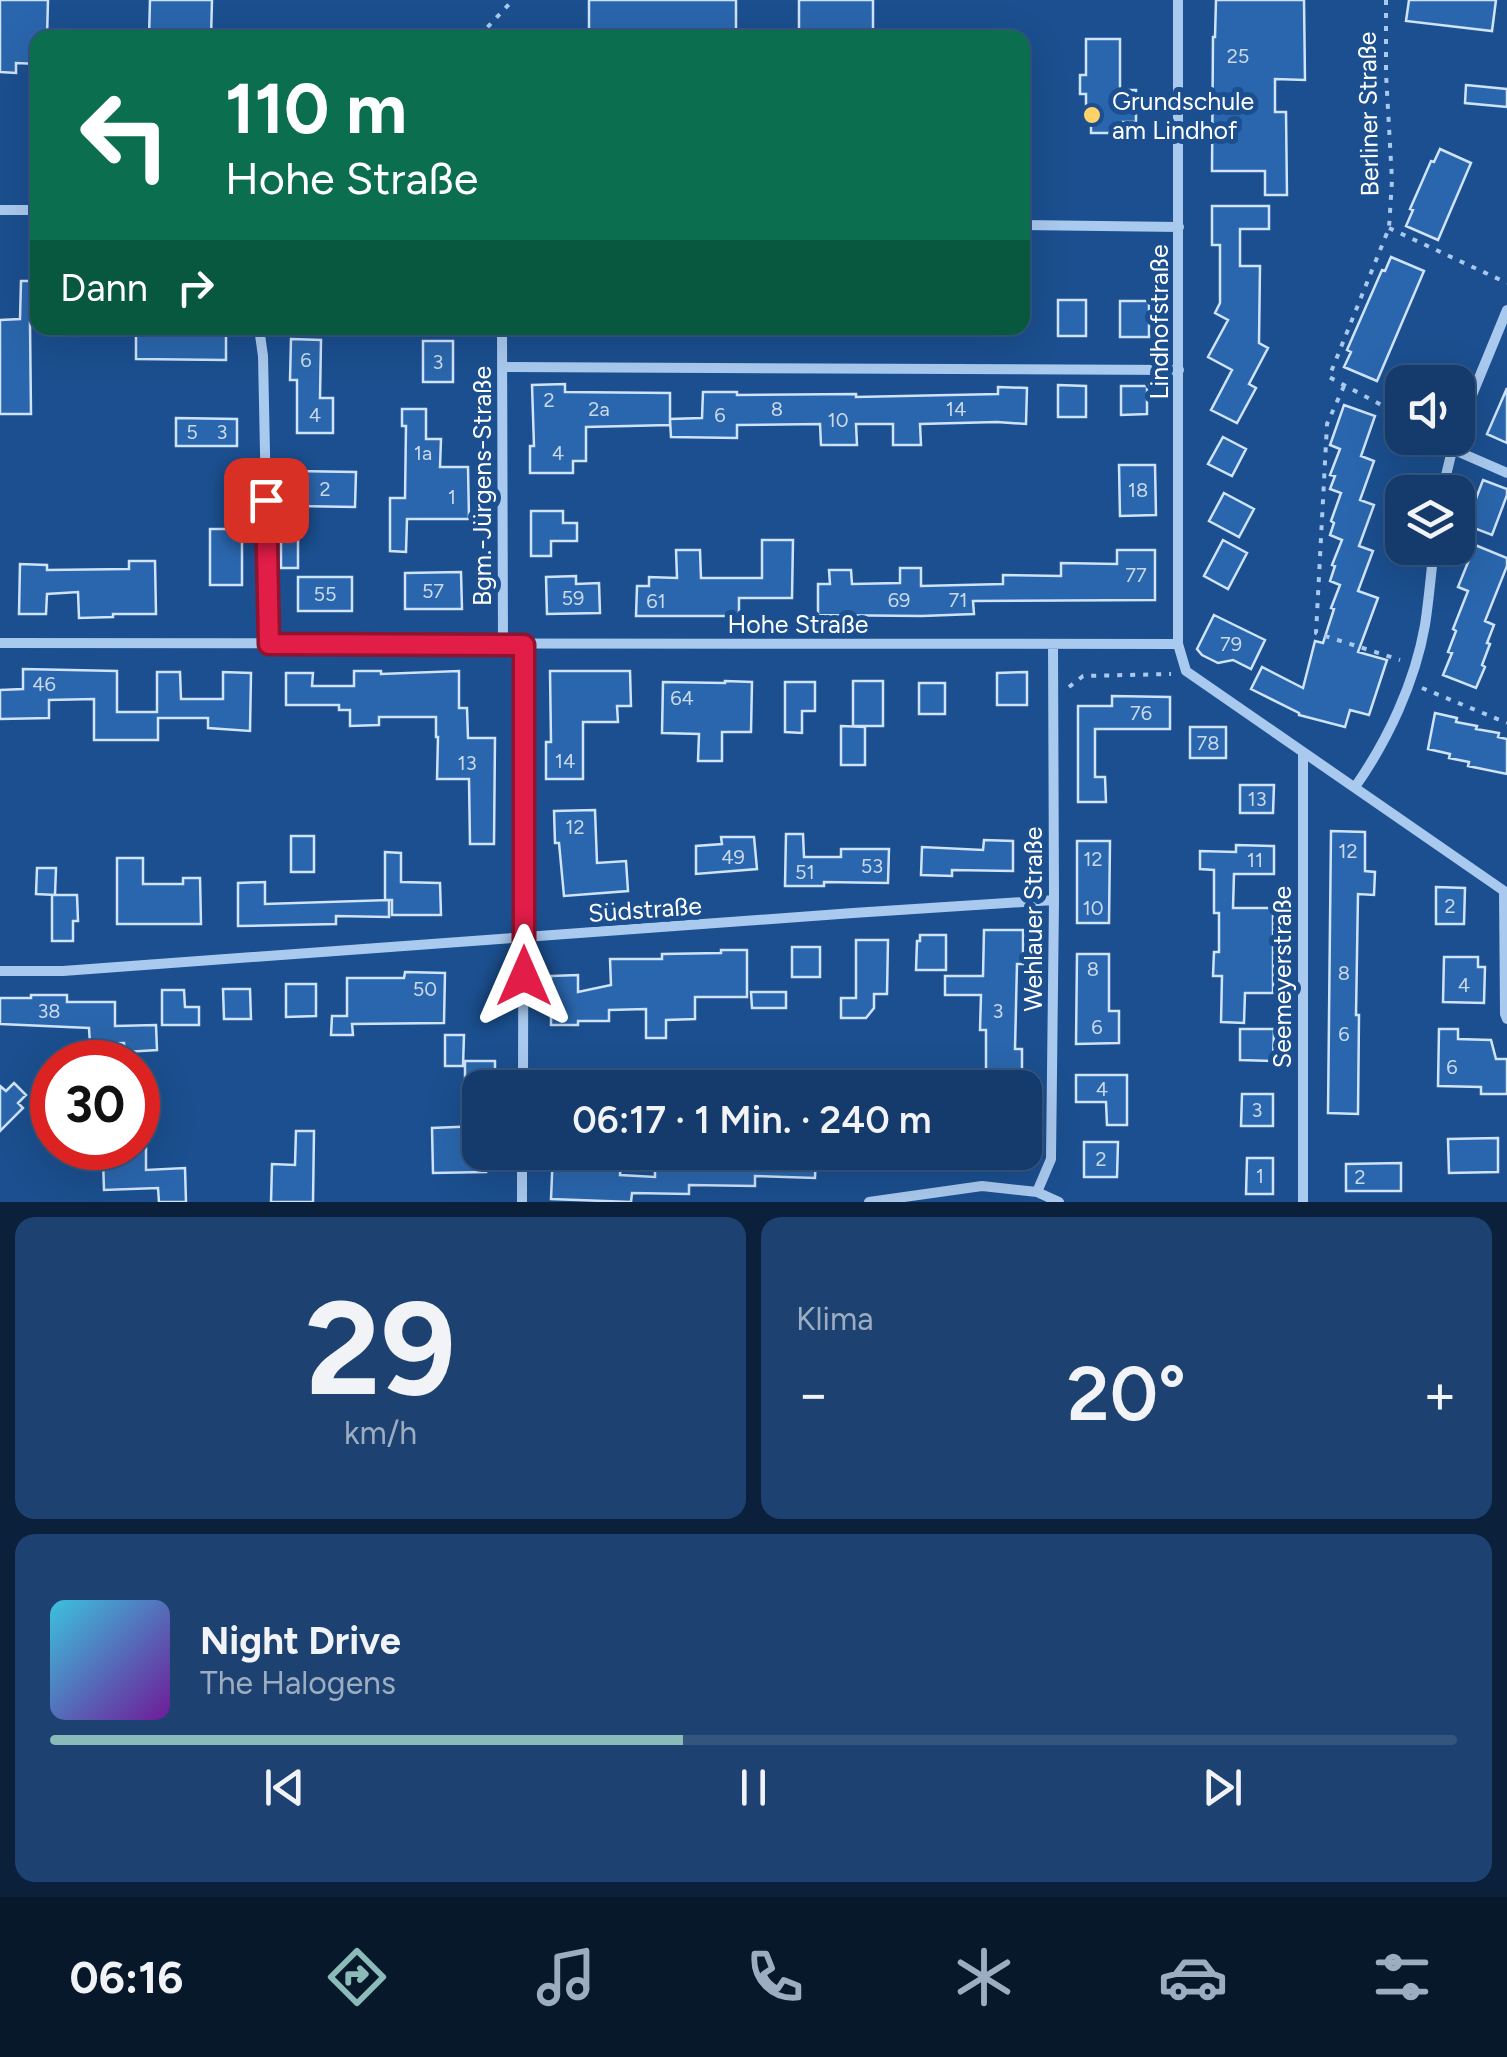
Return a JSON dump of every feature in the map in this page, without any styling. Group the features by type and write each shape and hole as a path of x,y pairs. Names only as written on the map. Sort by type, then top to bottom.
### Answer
{"street":[{"name":"Lindhofstraße","path":"1178,0 1178,644"},
{"path":"0,210 30,210"},
{"path":"1030,225 1179,228"},
{"path":"1475,388 1507,310"},
{"path":"260,335 264,356 269,644"},
{"name":"Bgm.-Jürgens-Straße","path":"502,335 502,644"},
{"path":"502,367 1179,370"},
{"path":"1475,455 1507,473"},
{"path":"1355,787 1374,760 1404,698 1425,628 1432,565"},
{"name":"Hohe Straße","path":"0,643 1178,644"},
{"name":"Wehlauer Straße","path":"1036,1192 1051,1159 1052,644"},
{"path":"1178,644 1186,670 1506,892 1507,1019"},
{"path":"523,1070 524,645"},
{"name":"Seemeyerstraße","path":"1302,1202 1303,752"},
{"name":"Südstraße","path":"0,971 63,972 1054,900"},
{"path":"522,1170 522,1202"},
{"path":"869,1202 982,1186 1036,1192 1059,1202"}],"path":[{"path":"485,30 513,0"},
{"name":"Berliner Straße","path":"1386,0 1392,180 1389,228 1329,377 1344,386 1327,424 1316,632 1414,665"},
{"path":"1389,228 1507,283"},
{"path":"1344,386 1385,407"},
{"path":"1053,699 1083,676 1178,674 1186,670"},
{"path":"1408,683 1507,723"}],"building":[{"path":"0,0 48,0 47,30 30,30 30,64 16,63 16,73 0,72"},
{"path":"150,0 212,0 211,30 149,30"},
{"path":"589,0 736,0 736,30 589,30"},
{"path":"799,0 873,0 873,30 799,30"},
{"path":"1216,0 1304,0 1305,80 1275,79 1275,112 1286,112 1287,195 1265,195 1265,171 1212,171"},
{"path":"1409,0 1496,0 1492,31 1406,21"},
{"path":"1086,39 1120,39 1120,90 1136,90 1136,122 1123,122 1123,133 1091,133 1091,123 1086,123 1086,94 1080,94 1080,75 1086,75"},
{"path":"1466,85 1507,89 1507,107 1465,103"},
{"path":"1440,149 1471,163 1438,240 1406,226 1431,161"},
{"path":"1212,206 1269,206 1269,229 1240,229 1240,266 1260,266 1259,343 1268,348 1249,384 1256,388 1237,423 1211,410 1232,370 1208,357 1228,320 1215,313 1220,303 1220,245 1212,245"},
{"path":"1391,257 1424,271 1377,381 1344,367 1351,352 1347,350"},
{"path":"21,281 30,281 31,414 0,414 0,320 20,319"},
{"path":"1058,300 1086,300 1086,336 1058,336"},
{"path":"1120,301 1149,301 1149,337 1120,337"},
{"path":"136,335 226,335 226,360 136,359"},
{"path":"291,339 321,340 320,398 333,398 333,433 297,433 297,380 290,380"},
{"path":"423,341 453,341 453,382 423,382"},
{"path":"565,384 565,392 670,393 670,425 586,427 586,461 573,461 573,473 530,473 530,446 534,446 532,385"},
{"path":"1058,385 1086,386 1086,417 1058,417"},
{"path":"1121,386 1147,386 1147,414 1121,415"},
{"path":"998,387 1027,388 1026,424 920,424 921,445 893,445 893,424 856,424 857,445 821,445 820,424 737,425 737,438 671,437 670,419 702,418 703,392 856,397 998,394"},
{"path":"1507,388 1507,443 1487,434"},
{"path":"1344,405 1375,416 1361,456 1374,461 1360,500 1374,505 1359,546 1373,551 1358,591 1378,598 1358,652 1387,660 1369,715 1350,710 1345,727 1299,715 1251,689 1262,667 1303,688 1315,641 1323,643 1340,585 1330,581 1342,540 1330,535 1341,493 1330,489 1335,476 1330,475 1340,449 1330,445"},
{"path":"402,409 426,409 426,439 441,439 440,467 468,467 469,519 407,519 406,552 390,551 390,498 405,498 406,426 402,426"},
{"path":"176,418 237,419 237,446 176,446"},
{"path":"1223,437 1246,449 1232,476 1208,464"},
{"path":"1119,465 1155,465 1156,515 1120,516"},
{"path":"250,467 251,496 234,497 233,468"},
{"path":"295,471 356,472 355,507 295,506"},
{"path":"1483,480 1507,489 1492,535 1475,528 1475,501"},
{"path":"1224,493 1254,509 1239,537 1209,521"},
{"path":"531,511 563,511 563,523 577,523 577,541 551,541 551,556 531,556"},
{"path":"281,521 298,521 298,568 281,568"},
{"path":"210,529 242,529 242,585 210,585"},
{"path":"762,540 793,540 792,598 739,598 739,616 636,616 637,586 649,586 649,577 677,578 676,550 700,550 701,578 762,578"},
{"path":"1223,540 1247,553 1228,589 1204,576"},
{"path":"1475,545 1507,558 1485,621 1494,625 1476,688 1443,675 1452,653 1448,652 1456,631 1453,629 1468,591 1458,587 1467,565 1475,565"},
{"path":"1117,550 1155,550 1155,600 973,601 974,614 818,615 818,584 830,584 829,570 851,570 852,584 900,583 900,568 921,568 921,586 1003,584 1003,575 1061,576 1061,563 1117,564"},
{"path":"129,561 155,561 156,614 79,618 78,592 47,594 46,614 19,614 20,564 47,565 47,570 129,569"},
{"path":"461,572 462,609 405,609 405,573"},
{"path":"576,576 576,584 599,583 600,613 547,614 546,577"},
{"path":"298,577 352,577 352,611 298,611"},
{"path":"1214,615 1265,640 1251,669 1233,660 1218,663 1197,649"},
{"path":"23,669 117,671 117,712 157,712 157,672 180,672 181,699 223,699 223,672 251,673 250,731 208,728 208,718 158,718 158,740 94,740 94,699 49,700 49,718 0,719 0,690 23,689"},
{"path":"354,671 459,671 459,708 467,708 468,738 495,738 494,844 470,844 469,779 437,779 436,717 379,717 379,725 350,726 350,710 339,710 339,705 286,705 286,673 313,673 312,686 354,686"},
{"path":"550,671 630,671 631,706 617,706 618,722 583,722 583,779 546,779 546,742 551,742"},
{"path":"1027,672 1027,705 997,705 997,673"},
{"path":"853,681 883,681 883,726 853,726"},
{"path":"663,682 752,682 751,732 722,732 722,761 698,761 699,734 662,733"},
{"path":"785,682 815,682 815,711 802,711 802,733 785,732"},
{"path":"919,683 945,683 945,714 919,714"},
{"path":"1112,696 1170,697 1170,729 1095,729 1095,777 1105,777 1106,802 1078,802 1078,706 1112,706"},
{"path":"1435,713 1507,739 1507,774 1468,766 1469,762 1428,749"},
{"path":"841,726 865,727 865,765 841,765"},
{"path":"1190,727 1226,727 1226,758 1190,758"},
{"path":"1240,785 1274,785 1273,813 1240,813"},
{"path":"595,810 597,863 626,861 628,891 564,896 554,811"},
{"path":"1331,831 1365,832 1365,871 1375,872 1374,895 1358,894 1358,1114 1328,1113"},
{"path":"786,834 803,834 804,857 841,857 841,849 889,849 888,883 785,886"},
{"path":"291,836 314,836 314,872 291,872"},
{"path":"721,837 754,837 757,869 696,874 696,846 722,844"},
{"path":"984,840 1013,841 1013,871 952,870 952,876 921,875 922,847 983,850"},
{"path":"1077,841 1110,841 1109,923 1077,923"},
{"path":"1236,845 1274,846 1274,874 1234,874 1233,908 1273,908 1273,993 1245,993 1244,1023 1221,1022 1222,976 1213,976 1214,952 1219,952 1214,870 1200,869 1200,851 1236,852"},
{"path":"385,852 401,853 401,882 440,883 441,915 392,915 392,900 385,900"},
{"path":"117,858 143,858 143,884 183,884 183,878 200,878 201,924 117,924"},
{"path":"37,868 56,868 55,895 36,894"},
{"path":"265,882 265,904 389,900 389,917 336,916 336,924 238,926 238,883"},
{"path":"1436,887 1465,888 1464,924 1436,924"},
{"path":"52,895 77,895 78,921 73,921 73,941 52,941"},
{"path":"984,930 1023,930 1023,964 1017,964 1015,1049 1022,1049 1022,1070 986,1070 986,1030 980,1030 981,995 945,995 945,976 983,976"},
{"path":"920,935 946,935 946,970 916,970"},
{"path":"856,940 888,940 887,994 874,994 874,1008 866,1018 841,1018 841,998 856,998"},
{"path":"792,947 820,947 820,977 792,977"},
{"path":"747,950 747,997 695,997 695,1019 666,1020 666,1038 646,1038 646,1009 609,1010 609,1021 551,1025 551,976 578,975 578,992 611,985 610,959 662,959 662,954"},
{"path":"1077,954 1109,954 1109,1011 1119,1011 1119,1043 1076,1044"},
{"path":"1444,957 1478,957 1478,967 1485,967 1484,1003 1443,1002"},
{"path":"405,972 445,973 444,1023 352,1024 353,1035 331,1035 332,1016 347,1016 347,978 404,978"},
{"path":"286,984 316,984 316,1016 286,1017"},
{"path":"223,989 250,989 251,1019 224,1019"},
{"path":"162,990 184,990 185,1007 199,1007 199,1025 162,1025"},
{"path":"751,992 786,992 786,1008 752,1008"},
{"path":"67,995 67,1002 115,1002 115,1026 156,1025 157,1040 90,1040 89,1028 0,1024 0,998"},
{"path":"1240,1029 1274,1029 1273,1061 1240,1060"},
{"path":"1439,1029 1458,1029 1458,1039 1491,1040 1496,1059 1507,1059 1507,1094 1481,1094 1481,1087 1438,1086"},
{"path":"445,1035 464,1035 463,1066 445,1066"},
{"path":"465,1061 495,1061 495,1070 465,1070"},
{"path":"1076,1075 1127,1075 1127,1125 1107,1125 1106,1102 1076,1102"},
{"path":"14,1083 26,1095 18,1103 23,1108 0,1131 0,1086 6,1091"},
{"path":"1242,1094 1273,1094 1273,1126 1241,1126"},
{"path":"462,1127 462,1170 486,1172 433,1173 432,1128"},
{"path":"296,1131 314,1131 313,1202 271,1202 272,1164 295,1165"},
{"path":"1498,1138 1498,1172 1449,1173 1448,1139"},
{"path":"1084,1142 1118,1142 1117,1177 1084,1177"},
{"path":"1247,1158 1273,1158 1273,1194 1246,1194"},
{"path":"1401,1163 1401,1191 1346,1191 1346,1164"},
{"path":"185,1168 186,1202 159,1202 158,1188 104,1190 103,1170"},
{"path":"552,1170 620,1170 620,1175 655,1177 655,1170 815,1170 815,1178 755,1176 755,1186 689,1185 689,1194 632,1193 631,1202 551,1199"}],"place":[{"name":"Grundschule am Lindhof","path":"1092,115"}],"route":[{"path":"266,500 269,644 524,645 524,976"}]}
